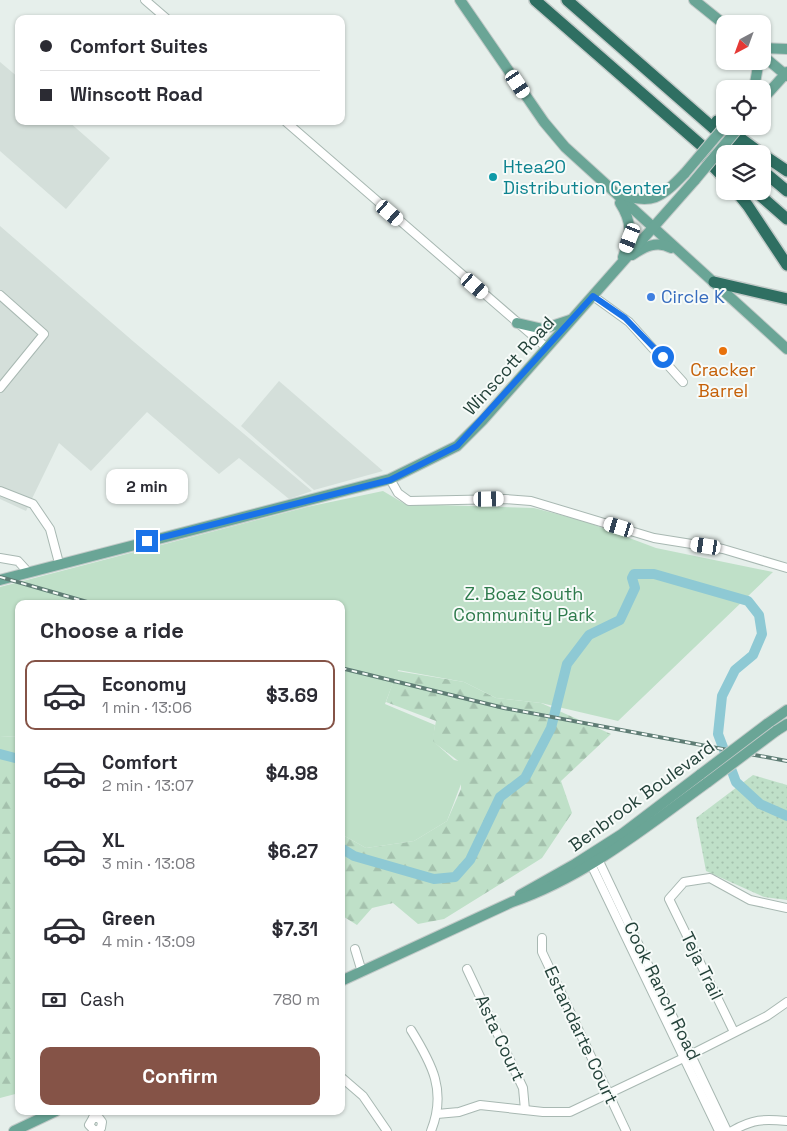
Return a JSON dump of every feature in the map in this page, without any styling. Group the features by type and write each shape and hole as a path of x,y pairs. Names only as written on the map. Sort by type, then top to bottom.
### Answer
{"highway":[{"path":"535,0 716,158"},
{"path":"567,0 733,145"},
{"path":"673,92 692,101 750,145"},
{"path":"669,116 677,132 716,170"},
{"path":"771,160 787,171"},
{"path":"771,178 787,192"},
{"path":"743,200 787,266"},
{"path":"765,200 787,219"},
{"path":"714,282 785,298"}],"main road":[{"path":"460,0 564,148 787,349"},
{"path":"694,0 716,18"},
{"path":"771,48 787,49"},
{"path":"771,62 786,74 771,90"},
{"path":"612,192 636,200 651,199 666,193 717,135"},
{"name":"Winscott Road","path":"0,580 59,563 390,480 457,446 593,296 732,135"},
{"path":"612,192 625,212 630,224 630,238 620,263"},
{"path":"620,263 650,245 668,246 680,253"},
{"path":"517,323 543,328 558,325 573,318"},
{"name":"Benbrook Boulevard","path":"704,778 767,724 787,710"},
{"name":"Benbrook Boulevard","path":"345,979 512,902 538,893 593,858 704,778 787,724"},
{"path":"14,1131 48,1115"}],"street":[{"path":"145,0 162,15"},
{"path":"290,125 546,348"},
{"path":"0,295 44,334 0,388"},
{"path":"593,296 629,322 683,382"},
{"path":"390,480 398,493 409,501 505,499 531,501 654,538 723,549 787,568"},
{"path":"0,491 33,504 50,529 59,563"},
{"path":"0,558 18,561 28,572"},
{"name":"Cook Ranch Road","path":"593,858 692,1054 727,1131"},
{"name":"Cook Ranch Road","path":"593,858 683,1058 719,1131"},
{"name":"Teja Trail","path":"734,1032 669,899 684,882 710,878 750,900 787,908"},
{"name":"Estandarte Court","path":"542,938 542,952 626,1131"},
{"path":"355,949 362,972"},
{"name":"Asta Court","path":"467,968 523,1088 525,1110"},
{"path":"437,1114 458,1112 480,1106 570,1112 767,1016 787,1002"},
{"path":"411,1030 429,1059 438,1087 437,1114 431,1131"},
{"path":"345,1080 363,1096 387,1131"},
{"path":"91,1115 88,1125 98,1131"},
{"path":"732,1131 750,1121 765,1119 787,1121"}],"shaded area":[{"path":"0,62 15,75 15,125 73,125 110,158 66,209 0,151"},
{"path":"0,226 134,342 312,491 289,499 239,458 219,474 147,412 91,471 59,443 26,511 0,499"},
{"path":"279,381 383,471 314,490 241,426"}],"green space":[{"name":"Z. Boaz South Community Park","path":"383,491 405,504 534,508 584,521 656,548 773,572 618,721 541,703 496,698 464,682 398,670 385,704 435,725 433,741 454,760 469,763 447,821 414,841 366,848 345,836 345,600 15,600 15,737 0,736 0,587 307,507"},
{"path":"397,671 464,682 496,698 541,703 611,734 561,781 572,813 542,858 444,919 418,924 393,903 372,908 357,925 345,918 345,836 366,848 414,841 447,821 461,789 461,763 432,741 436,721 386,702"},
{"path":"0,736 15,737 15,1094 0,1098"},
{"path":"753,775 787,785 787,900 764,897 706,871 696,818"}],"waterway":[{"path":"345,850 354,856 434,879 455,877 470,860 500,797 525,778 551,728 567,664 589,635 620,620 635,588 632,578 634,574 654,574 748,601 759,615 762,634 753,655 735,670 722,696 718,734 736,782 760,804 787,816"},
{"path":"0,754 15,758"}],"railway":[{"path":"0,577 80,600"},
{"path":"345,669 504,708 787,761"}],"place":[{"name":"Htea20 Distribution Center","path":"493,177"},
{"name":"Circle K","path":"651,297"},
{"name":"Cracker Barrel","path":"723,351"}],"route":[{"path":"147,541 390,480 427,463 463,441 593,296 625,318 663,357"}]}
